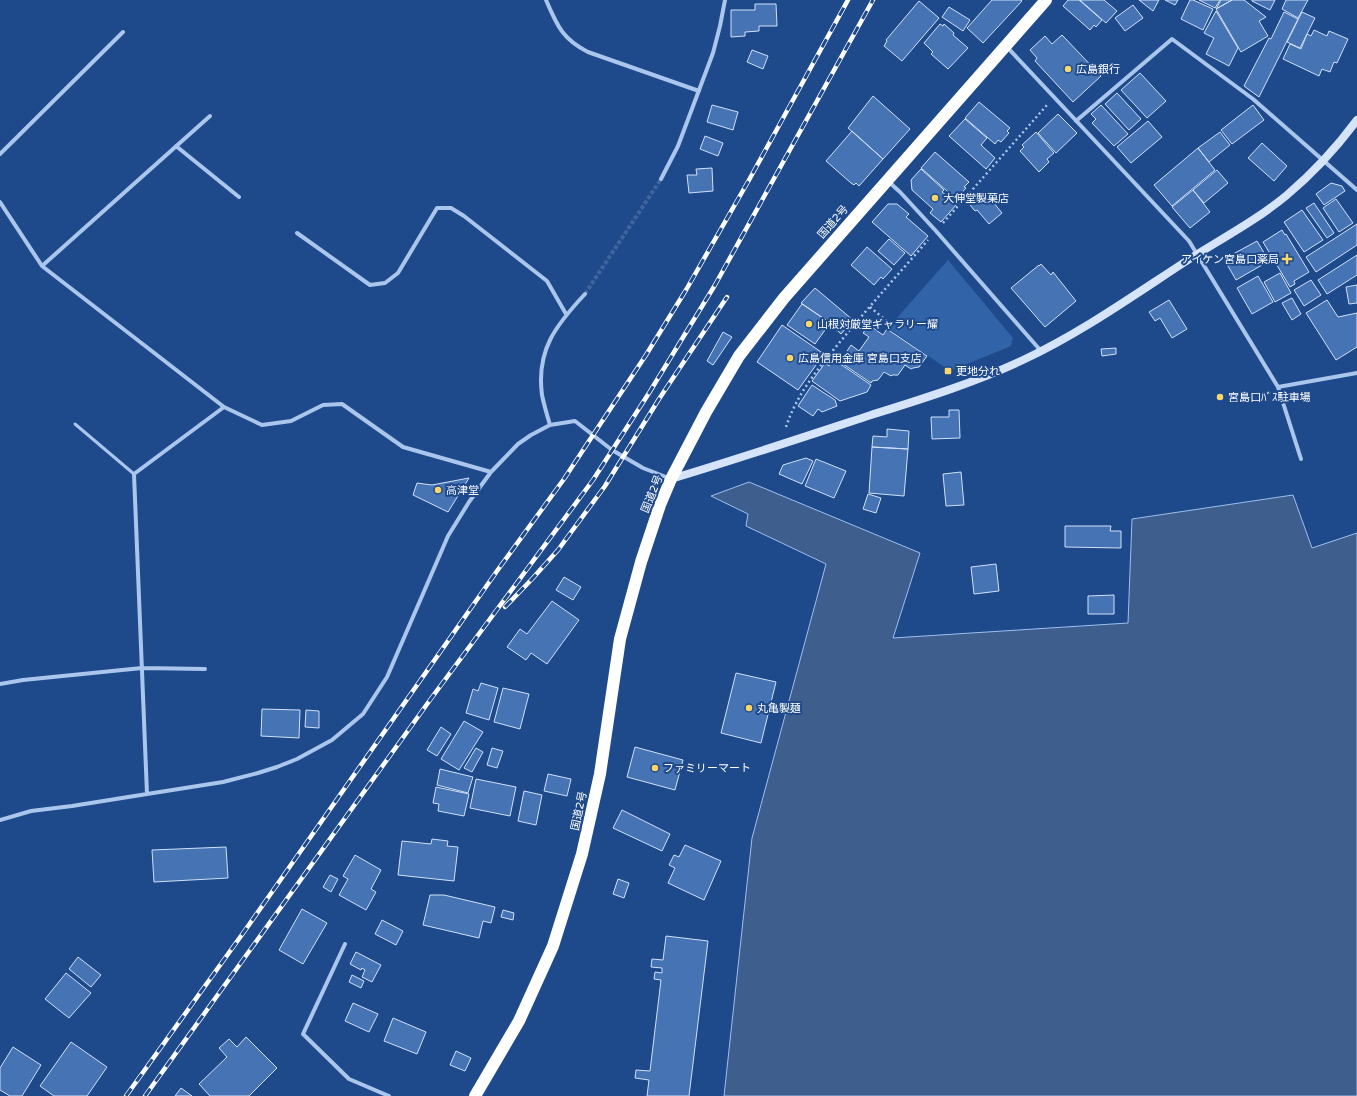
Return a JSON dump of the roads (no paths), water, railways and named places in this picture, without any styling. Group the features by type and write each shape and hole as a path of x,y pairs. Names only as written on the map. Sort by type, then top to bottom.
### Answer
{"highway":[{"name":"国道2号","path":"475,1096 519,1021 558,932 582,854 600,774 620,639 660,505 671,479 706,412 739,356 784,298 1046,0"}],"street":[{"path":"546,0 565,37 575,46 588,52 699,91"},
{"path":"661,179 675,152 713,54 725,0"},
{"path":"0,154 122,32"},
{"path":"1076,120 1172,38 1253,99 1357,190"},
{"path":"1006,46 1189,241 1278,387 1301,460"},
{"path":"42,266 210,116"},
{"path":"1,818 31,811 72,806 222,782 258,774 277,767 332,740 363,714 387,676 448,536 469,502 491,472 518,444 550,425 574,421 612,450 643,468 671,479 741,458 946,391 986,376 1041,351 1096,319 1262,213 1286,195 1324,160 1357,120"},
{"path":"176,146 239,197"},
{"path":"887,180 936,231 1041,351"},
{"path":"0,202 42,266 224,407 262,425 291,421 323,405 342,404 403,446 491,472"},
{"path":"297,233 370,284 385,283 398,273 437,208 451,208 464,216 547,281 566,314"},
{"path":"550,425 542,395 541,367 549,339 566,314 585,294"},
{"path":"1278,387 1357,373"},
{"path":"147,794 134,474 224,407"},
{"path":"0,684 23,680 142,668 205,669"},
{"path":"345,944 304,1034 349,1079 389,1096"}],"lane":[{"path":"75,424 134,474"}],"tunnel":[{"path":"585,294 661,179"}],"railway":[{"path":"126,1096 246,929 497,571 564,479 646,355 686,290 749,180 848,0"},
{"path":"145,1096 430,700 593,480 649,393 715,285 873,0"},
{"path":"505,607 558,550 605,486 659,399 727,297"}],"place":[{"name":"広島銀行","path":"1068,69"},
{"name":"大伸堂製菓店","path":"935,198"},
{"name":"アイケン宮島口薬局","path":"1287,259"},
{"name":"山根対厳堂ギャラリー耀","path":"809,324"},
{"name":"広島信用金庫 宮島口支店","path":"790,358"},
{"name":"更地分れ","path":"948,371"},
{"name":"宮島口ﾊﾞｽ駐車場","path":"1220,397"},
{"name":"高津堂","path":"438,490"},
{"name":"丸亀製麺","path":"749,708"},
{"name":"ファミリーマート","path":"655,768"}]}
